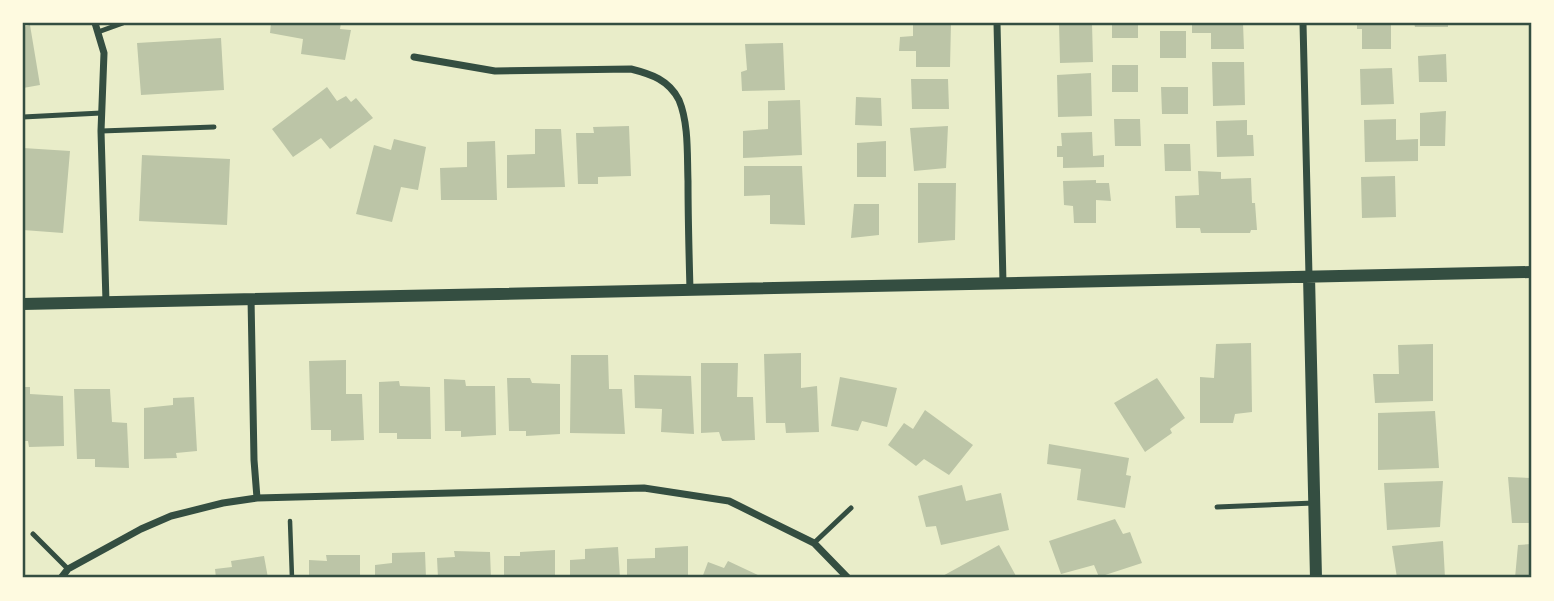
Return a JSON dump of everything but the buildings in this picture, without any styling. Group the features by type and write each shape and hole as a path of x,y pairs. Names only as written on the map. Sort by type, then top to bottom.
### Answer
{"street":[{"path":"95,23 104,52 102,131 106,302"},
{"path":"997,23 1003,283"},
{"path":"1303,23 1316,578"},
{"path":"414,57 495,71 631,69 650,73 663,80 679,101 683,120 687,156 690,290"},
{"path":"23,304 1531,272"},
{"path":"251,298 257,498"},
{"path":"61,578 68,569 141,529 171,516 223,503 257,498 644,488 729,501 814,543 848,578"}],"lane":[{"path":"98,32 123,23"},
{"path":"23,117 102,113"},
{"path":"102,131 214,127"},
{"path":"1217,506 1314,503"},
{"path":"814,543 851,508"},
{"path":"33,534 68,569"}],"path":[{"path":"290,521 292,578"}]}
